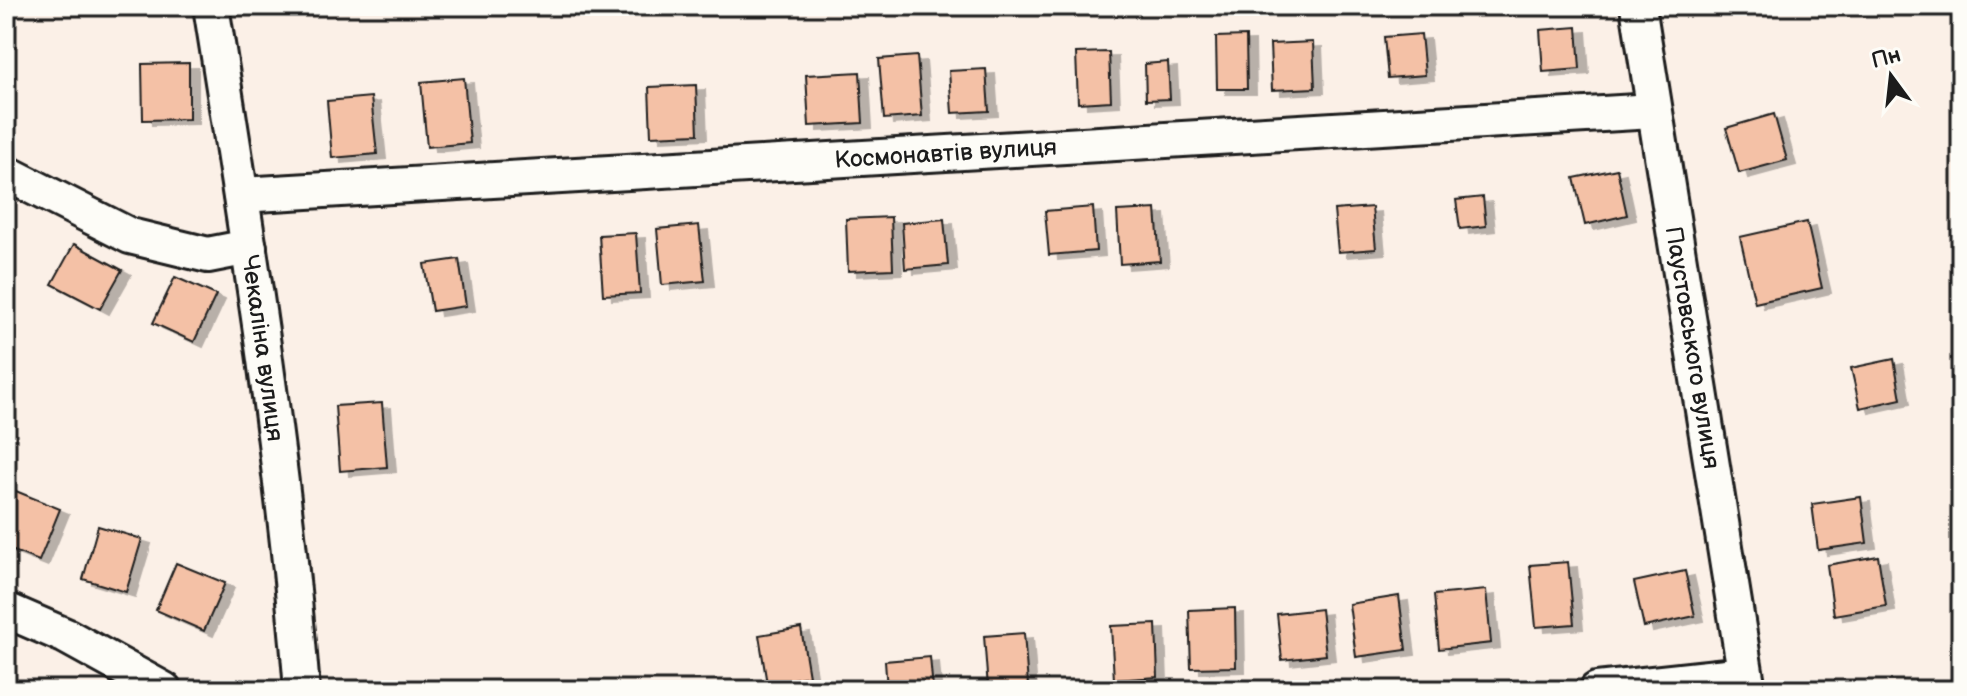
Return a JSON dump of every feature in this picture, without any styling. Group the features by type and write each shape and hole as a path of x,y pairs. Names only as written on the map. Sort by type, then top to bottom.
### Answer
{"street":[{"name":"Чекаліна вулиця","path":"211,6 249,247 294,583 302,690"},
{"name":"Паустовського вулиця","path":"1638,6 1746,682"},
{"name":"Космонавтів вулиця","path":"241,195 1653,111"},
{"path":"6,173 130,236 208,255 249,247"},
{"path":"6,610 66,636 164,690"},
{"path":"1597,690 1746,682"}],"building":[{"path":"1577,27 1580,69 1543,72 1540,30"},
{"path":"1421,34 1425,75 1388,78 1384,37"},
{"path":"1246,36 1247,89 1217,89 1216,37"},
{"path":"1313,42 1315,88 1272,90 1270,44"},
{"path":"1109,52 1111,101 1078,103 1076,53"},
{"path":"917,56 922,116 884,119 879,59"},
{"path":"1168,62 1170,99 1146,100 1145,64"},
{"path":"189,63 189,119 143,120 142,64"},
{"path":"986,69 989,111 952,113 949,71"},
{"path":"860,72 863,123 809,126 806,75"},
{"path":"464,78 470,143 427,147 421,82"},
{"path":"696,85 698,134 651,136 649,87"},
{"path":"371,97 377,154 332,158 327,101"},
{"path":"1774,114 1787,160 1739,173 1726,128"},
{"path":"1617,169 1627,215 1585,225 1574,178"},
{"path":"1483,197 1486,226 1460,229 1456,200"},
{"path":"1093,207 1096,251 1049,255 1045,211"},
{"path":"1372,207 1376,249 1338,252 1334,210"},
{"path":"1156,209 1160,261 1120,264 1117,211"},
{"path":"891,217 893,269 848,271 846,219"},
{"path":"944,219 948,265 905,269 902,223"},
{"path":"1807,222 1822,288 1755,303 1740,237"},
{"path":"699,225 705,281 662,285 657,229"},
{"path":"636,233 640,293 603,295 599,235"},
{"path":"74,244 122,270 100,309 52,284"},
{"path":"459,259 466,306 432,311 424,264"},
{"path":"175,277 216,295 194,342 153,323"},
{"path":"1894,359 1901,399 1860,408 1851,368"},
{"path":"382,403 387,467 340,471 335,406"},
{"path":"6,487 60,509 39,561 6,548"},
{"path":"1861,497 1867,543 1818,550 1812,504"},
{"path":"98,526 142,539 126,592 83,579"},
{"path":"1878,556 1886,606 1834,615 1827,565"},
{"path":"1568,562 1574,624 1536,627 1530,565"},
{"path":"176,563 225,583 204,631 156,610"},
{"path":"1685,571 1695,616 1644,627 1634,582"},
{"path":"1486,590 1491,643 1439,649 1434,595"},
{"path":"1399,596 1406,650 1356,657 1349,604"},
{"path":"1235,608 1236,667 1191,668 1189,610"},
{"path":"1321,609 1326,655 1282,660 1277,614"},
{"path":"1156,624 1158,677 1114,680 1111,626"},
{"path":"801,628 809,676 767,684 759,635"},
{"path":"1024,633 1028,685 988,688 984,636"},
{"path":"930,657 933,690 887,690 885,661"}]}
